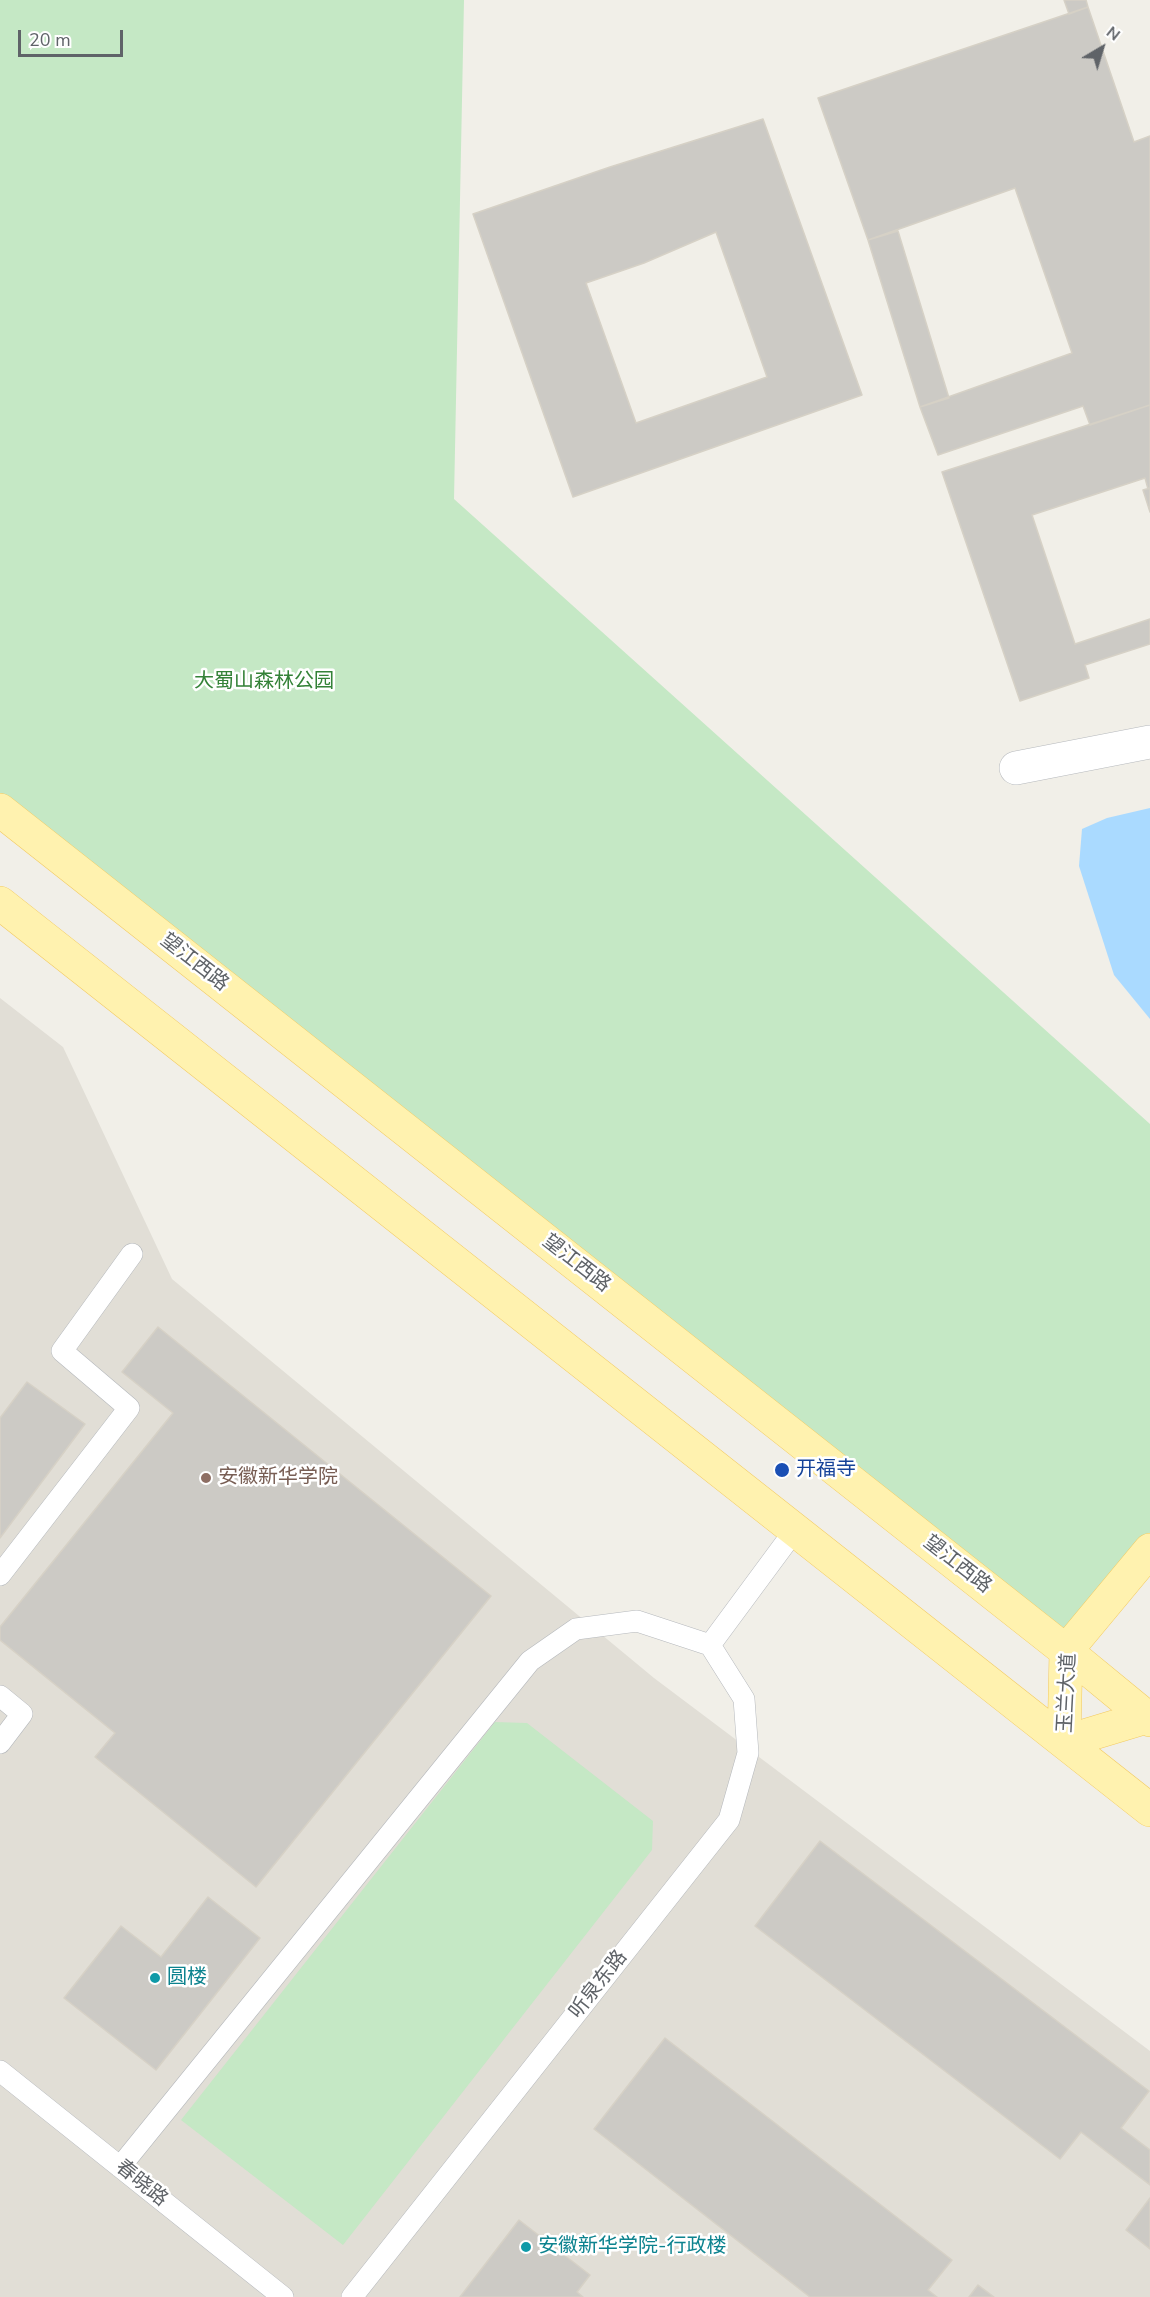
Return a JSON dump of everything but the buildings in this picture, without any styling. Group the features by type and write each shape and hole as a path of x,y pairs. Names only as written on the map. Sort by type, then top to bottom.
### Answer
{"main road":[{"name":"望江西路","path":"0,810 1150,1718"},
{"path":"0,903 1150,1810"},
{"name":"玉兰大道","path":"1150,1550 1066,1651 1064,1742 1150,1718"}],"street":[{"path":"1016,768 1150,742"}],"lane":[{"path":"0,1575 129,1408 62,1351 132,1254"},
{"path":"120,2167 530,1661 576,1629 637,1622 710,1645 795,1530"},
{"name":"听泉东路","path":"352,2297 729,1820 748,1753 744,1699 710,1645"},
{"path":"0,1696 22,1714 0,1743"},
{"name":"春晓路","path":"0,2071 283,2297"}],"shaded area":[{"name":"安徽新华学院","path":"0,998 63,1047 172,1279 654,1678 1150,2051 1150,2297 0,2297"}],"green space":[{"name":"大蜀山森林公园","path":"0,0 464,0 454,499 1150,1124 1150,1550 1066,1651 0,810"},
{"path":"495,1722 527,1723 653,1821 652,1850 343,2245 181,2120"}],"water":[{"path":"1150,808 1150,1019 1114,975 1079,866 1082,829 1107,818"}],"place":[{"name":"开福寺","path":"782,1470"},
{"name":"安徽新华学院","path":"206,1478"},
{"name":"圆楼","path":"155,1978"},
{"name":"安徽新华学院-行政楼","path":"526,2247"}]}
